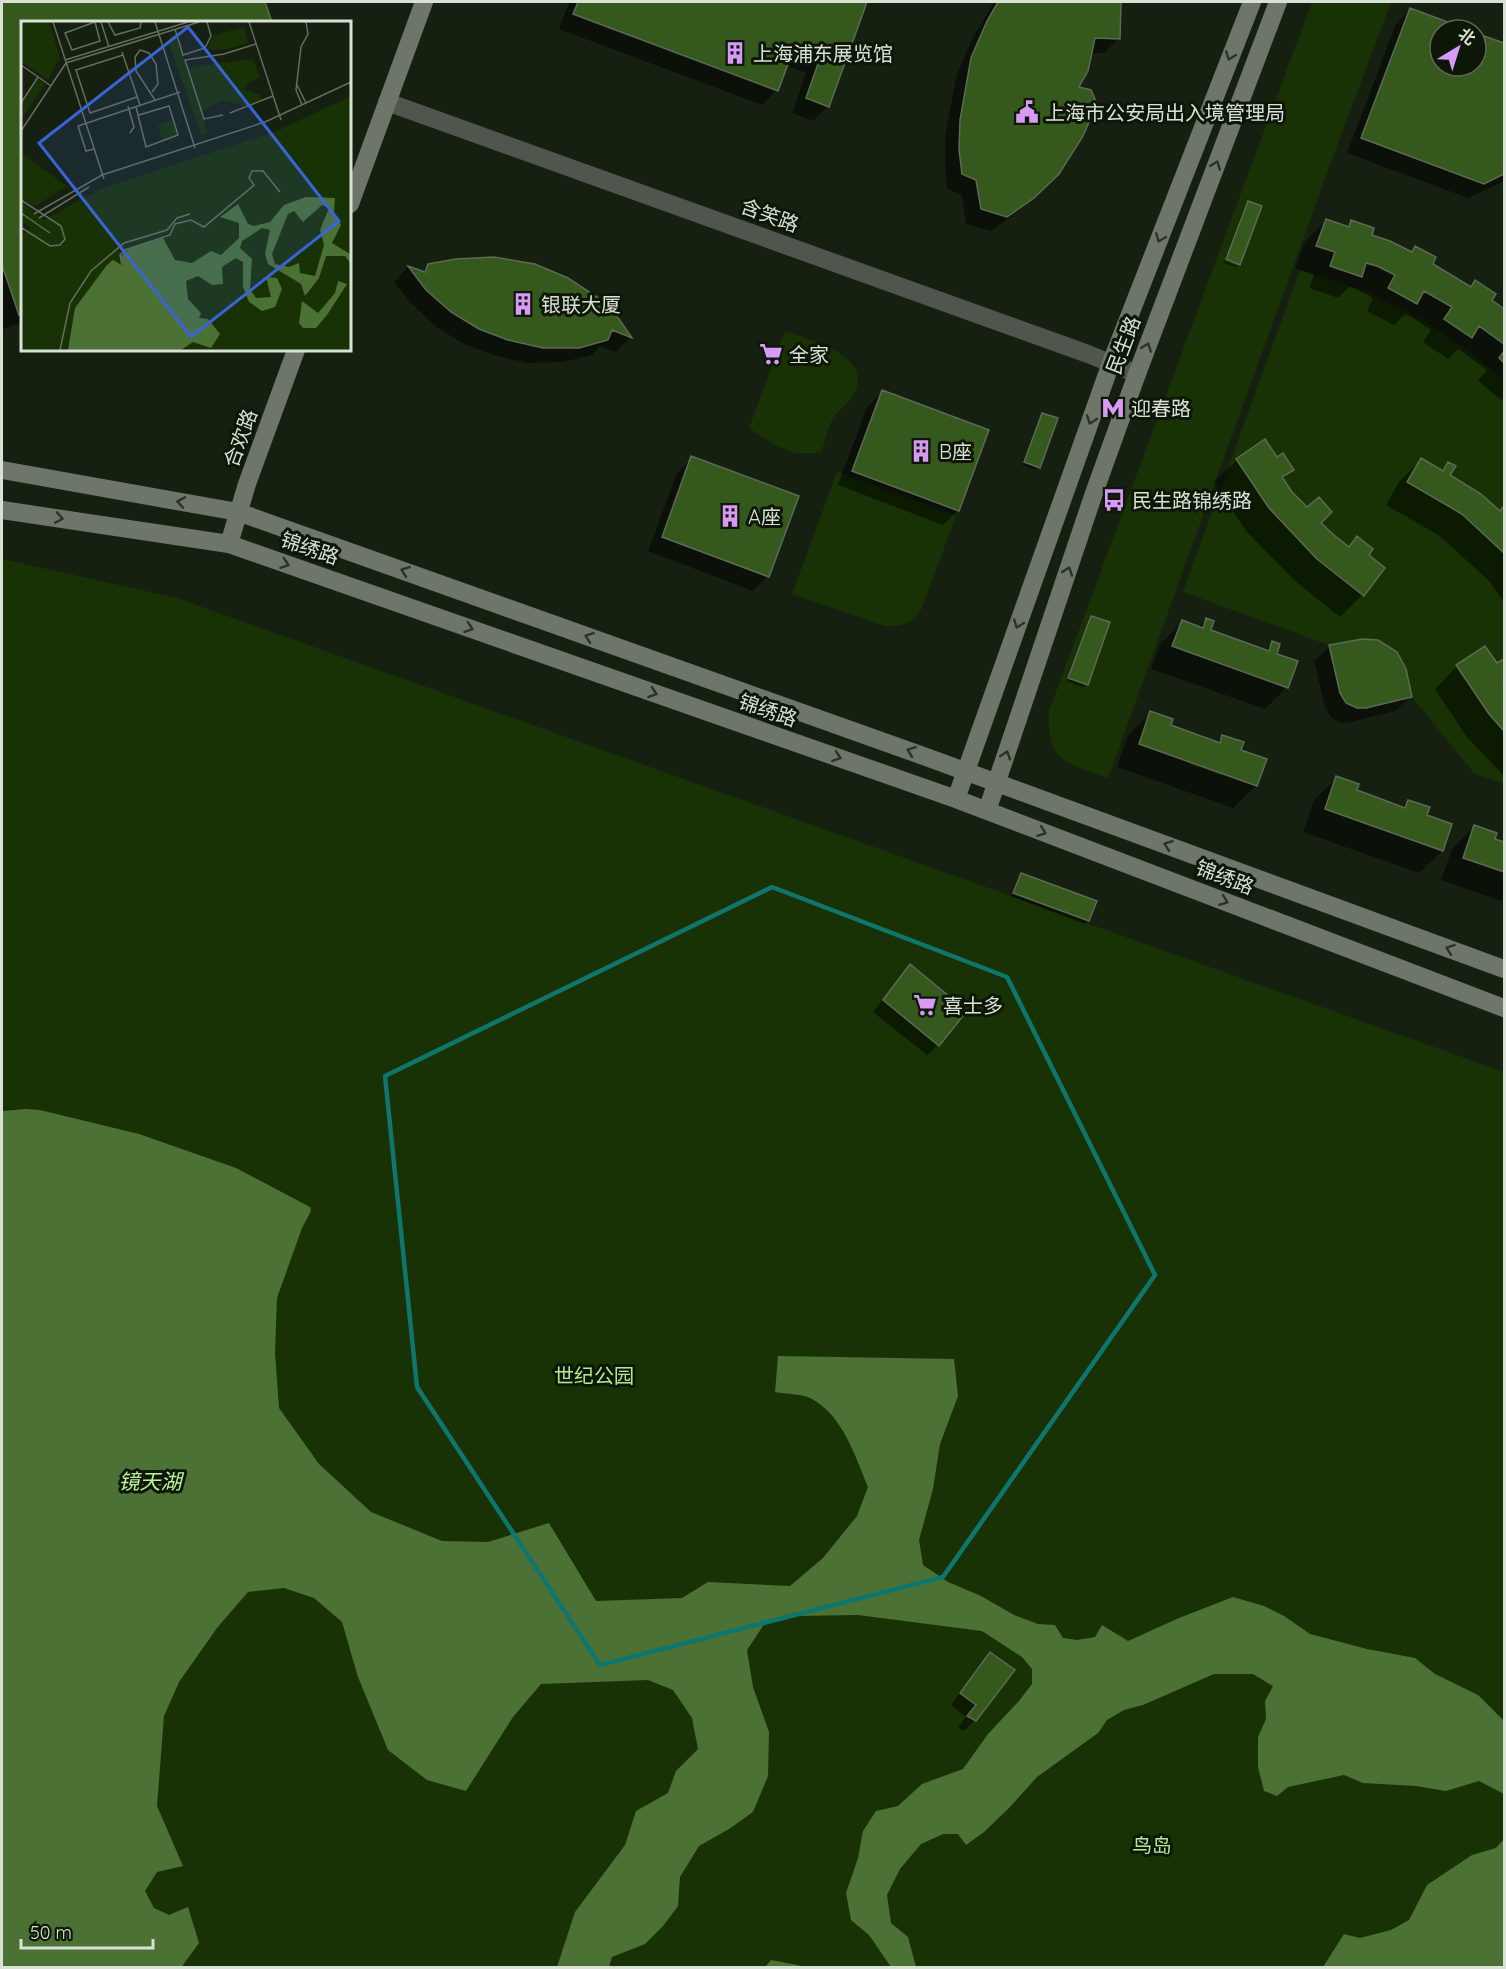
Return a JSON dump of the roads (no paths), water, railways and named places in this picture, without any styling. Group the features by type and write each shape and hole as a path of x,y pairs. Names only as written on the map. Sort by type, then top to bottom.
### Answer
{"main road":[{"path":"351,201 424,2"},
{"name":"民生路","path":"956,799 1111,363 1252,2"},
{"name":"民生路","path":"987,811 1094,493 1278,2"},
{"name":"合欢路","path":"230,544 247,484 296,351"},
{"name":"锦绣路","path":"2,470 238,512 966,771 1504,969"},
{"name":"锦绣路","path":"2,510 230,544 956,799 1504,1008"}],"street":[{"name":"含笑路","path":"387,102 1088,354 1137,374"}],"water":[{"name":"镜天湖","path":"40,1110 139,1134 236,1168 310,1207 311,1211 302,1228 277,1298 275,1352 279,1408 319,1464 371,1512 442,1541 488,1542 549,1523 596,1601 682,1598 708,1582 790,1586 823,1558 857,1516 868,1487 847,1438 823,1406 808,1397 775,1392 778,1356 954,1359 958,1396 940,1444 933,1489 919,1540 923,1565 948,1582 981,1596 1014,1615 1038,1624 1055,1625 1063,1638 1077,1640 1095,1637 1102,1625 1128,1641 1233,1597 1264,1606 1284,1616 1310,1634 1367,1649 1415,1658 1435,1674 1478,1695 1504,1721 1504,1794 1479,1781 1446,1791 1416,1786 1363,1783 1344,1775 1288,1787 1277,1796 1264,1791 1258,1767 1258,1737 1266,1719 1265,1701 1273,1686 1253,1674 1214,1674 1143,1705 1124,1710 1107,1720 1098,1733 1037,1777 984,1832 966,1845 958,1834 943,1834 921,1844 900,1869 887,1895 891,1923 908,1937 916,1967 891,1967 869,1935 851,1920 846,1893 858,1858 863,1831 876,1811 898,1806 922,1784 963,1769 988,1734 1032,1684 1032,1669 1022,1657 982,1631 858,1615 797,1616 765,1623 747,1650 753,1687 769,1732 768,1776 753,1812 699,1846 680,1877 678,1906 645,1944 612,1957 609,1967 557,1967 575,1912 625,1845 636,1811 668,1793 676,1771 698,1749 692,1718 673,1690 648,1680 541,1684 513,1717 466,1791 427,1780 388,1750 358,1677 342,1622 314,1598 284,1588 248,1592 217,1628 179,1682 164,1716 157,1806 183,1866 157,1872 145,1891 154,1908 169,1915 188,1907 199,1943 183,1967 2,1967 2,1111"},
{"path":"1504,1839 1504,1967 1323,1967 1344,1934 1360,1938 1391,1930 1409,1920 1427,1885 1472,1855 1496,1848"},
{"path":"771,1960 798,1965 802,1967 765,1967"}],"place":[{"name":"上海浦东展览馆","path":"735,53"},
{"name":"上海市公安局出入境管理局","path":"1027,112"},
{"name":"银联大厦","path":"523,304"},
{"name":"全家","path":"771,354"},
{"name":"迎春路","path":"1113,408"},
{"name":"B座","path":"921,451"},
{"name":"民生路锦绣路","path":"1114,500"},
{"name":"A座","path":"730,516"},
{"name":"喜士多","path":"925,1005"}],"park label":[{"name":"世纪公园","path":"594,1375"},
{"name":"鸟岛","path":"1152,1845"}]}
